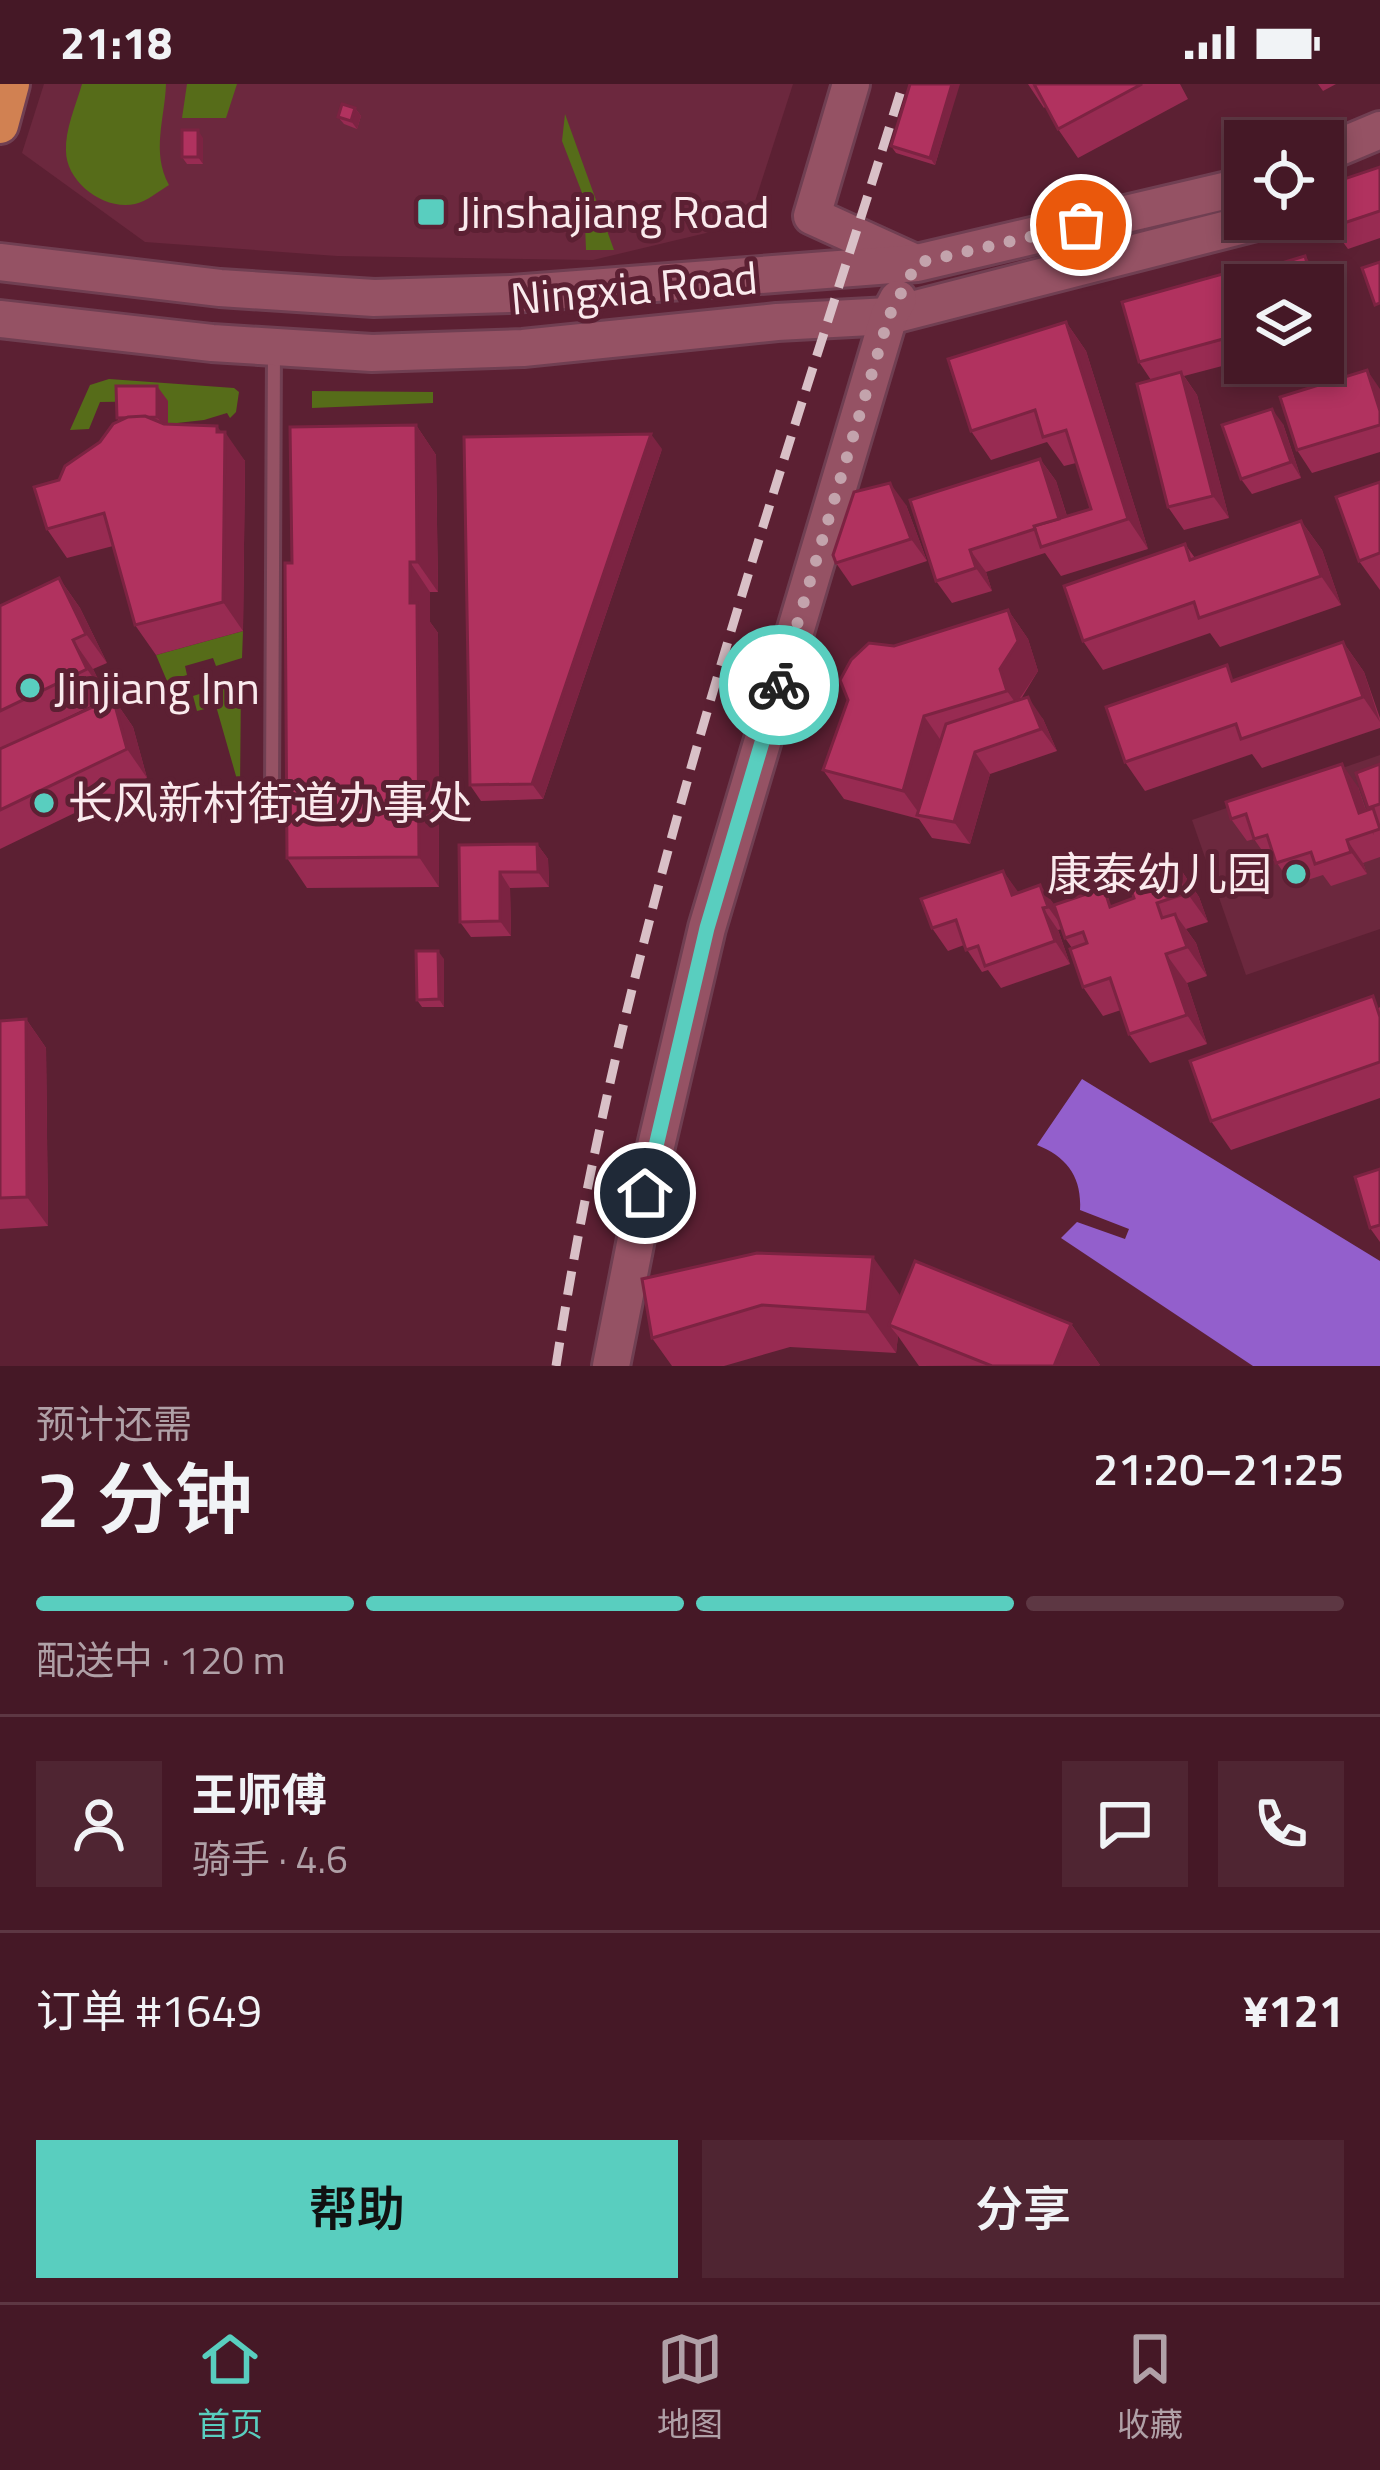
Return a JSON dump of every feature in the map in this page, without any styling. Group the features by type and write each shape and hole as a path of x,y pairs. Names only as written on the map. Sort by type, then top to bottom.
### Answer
{"main road":[{"path":"0,125 11,84"},
{"path":"611,1366 645,1193 707,928 889,316 917,263 812,216 851,84"},
{"path":"1344,145 1380,130"},
{"name":"Ningxia Road","path":"0,262 220,288 374,298 512,294 917,263 1224,191"},
{"name":"Ningxia Road","path":"0,319 274,347 372,352 523,348 777,322 889,316 1224,230"}],"lane":[{"path":"272,794 274,347"}],"shaded area":[{"path":"44,84 793,84 748,223 593,260 337,256 145,242 22,153"},
{"name":"康泰幼儿园","path":"1380,755 1380,929 1246,975 1192,820"},
{"path":"1082,1079 1380,1261 1380,1366 1253,1366 1061,1238 1077,1222 1125,1239 1129,1229 1080,1210 1070,1170 1037,1145"}],"green space":[{"path":"82,84 166,84 160,148 169,185 144,201 123,205 100,198 80,183 68,162 66,143"},
{"path":"187,84 237,84 226,118 182,118"},
{"path":"565,114 614,250 586,250 584,198 562,141"},
{"path":"109,379 234,388 239,392 236,412 230,418 227,413 168,424 167,401 100,402 89,429 70,430 90,385"},
{"path":"312,391 433,392 433,403 312,408"},
{"path":"243,631 242,658 216,666 213,658 185,666 187,675 167,681 156,655"},
{"path":"241,681 240,790 216,706 197,711 193,696"}],"building":[{"path":"910,84 952,84 930,158 891,146"},
{"path":"1034,84 1142,84 1058,129"},
{"path":"342,104 355,108 351,121 338,117"},
{"path":"182,130 198,130 198,157 182,157"},
{"path":"1380,167 1380,211 1344,223 1344,179"},
{"path":"1305,256 1307,264 1279,264"},
{"path":"1380,262 1380,303 1375,305 1362,268"},
{"path":"1224,274 1224,339 1139,362 1122,302"},
{"path":"1066,322 1128,519 1041,547 1034,526 1091,509 1066,430 1043,437 1035,410 971,431 948,359"},
{"path":"1367,370 1380,425 1297,450 1280,397 1322,384 1344,384 1344,377"},
{"path":"1181,372 1213,496 1168,507 1137,384"},
{"path":"116,386 157,386 157,417 117,418"},
{"path":"1272,409 1291,462 1241,479 1222,425"},
{"path":"145,416 164,424 217,426 217,432 225,432 223,602 135,625 104,513 47,529 34,487 59,480 65,466 100,442 113,424"},
{"path":"416,425 417,562 410,562 410,603 417,603 419,857 287,858 285,563 292,563 290,427"},
{"path":"651,434 532,784 470,785 464,437"},
{"path":"1040,459 1059,519 970,550 976,568 936,581 910,500"},
{"path":"1380,482 1380,553 1359,561 1336,497"},
{"path":"890,483 911,539 836,563 833,555 854,492"},
{"path":"1301,521 1321,576 1199,618 1194,602 1083,641 1064,586 1185,544 1190,560"},
{"path":"59,578 86,634 73,640 87,669 0,711 0,606"},
{"path":"1008,610 1018,641 1000,669 1007,691 924,716 903,791 823,770 848,700 840,680 851,660 869,643 894,646"},
{"path":"1343,642 1363,697 1241,739 1236,724 1125,762 1106,707 1227,665 1232,681"},
{"path":"1028,697 1041,729 975,752 954,822 917,815 946,724"},
{"path":"113,698 127,749 0,810 0,749"},
{"path":"1342,764 1359,813 1373,808 1380,829 1347,840 1351,852 1315,864 1311,852 1276,863 1267,835 1254,839 1246,814 1231,819 1226,802"},
{"path":"1380,764 1380,804 1368,808 1356,773"},
{"path":"537,844 538,872 500,872 500,921 460,922 459,845"},
{"path":"1179,867 1187,893 1157,903 1162,918 1175,914 1187,947 1166,954 1187,1015 1129,1034 1110,978 1083,987 1070,949 1087,943 1083,932 1065,938 1054,905 1104,888 1110,907 1134,898 1129,884"},
{"path":"1003,871 1012,895 1040,885 1055,941 985,966 978,946 966,950 956,920 932,928 921,899"},
{"path":"416,951 438,951 439,999 417,1000"},
{"path":"1373,996 1380,1017 1380,1062 1211,1121 1190,1061"},
{"path":"26,1019 27,1197 0,1198 0,1021"},
{"path":"1380,1169 1380,1225 1370,1228 1355,1177"},
{"path":"757,1253 873,1257 867,1312 762,1305 652,1338 642,1279"},
{"path":"915,1261 1071,1324 1054,1366 992,1366 889,1325"}],"railway":[{"path":"556,1366 585,1202 660,879 753,559 903,84"}],"way so far":[{"path":"779,685 889,316 917,263 1081,225"}],"place":[{"name":"Jinshajiang Road","path":"431,212"},
{"name":"Jinjiang Inn","path":"30,688"},
{"name":"长风新村街道办事处","path":"44,803"},
{"name":"康泰幼儿园","path":"1296,874"}],"route":[{"path":"645,1193 707,928 779,685"}]}
